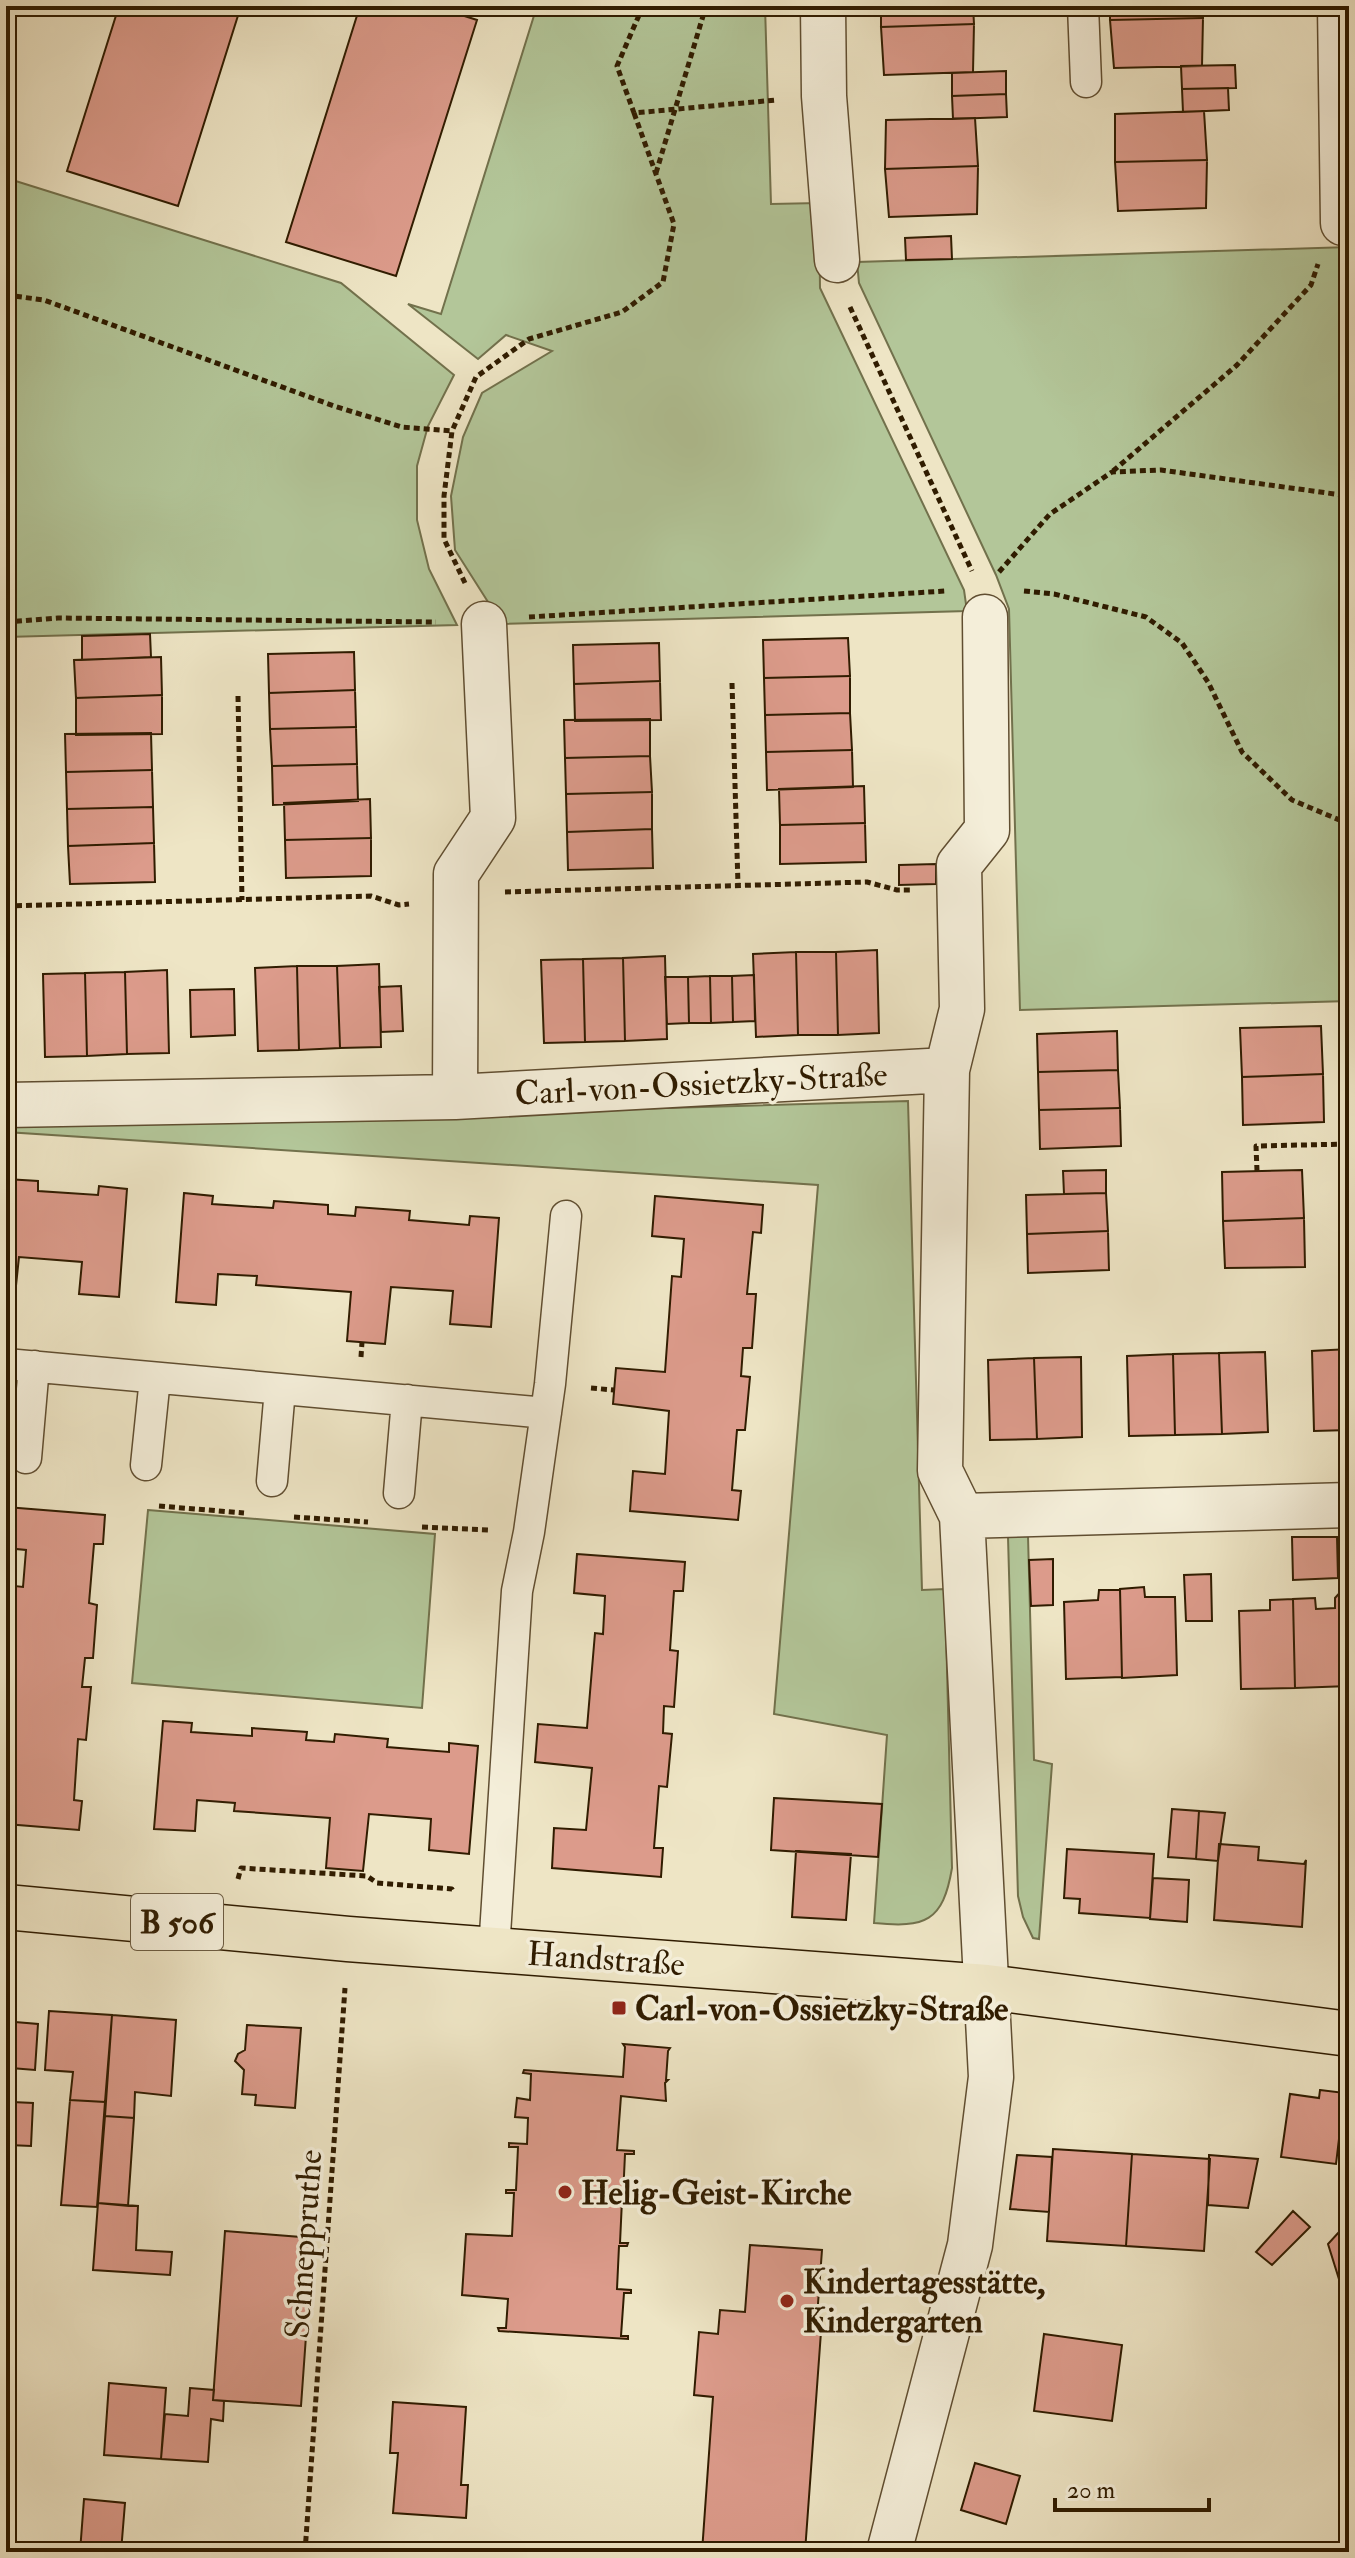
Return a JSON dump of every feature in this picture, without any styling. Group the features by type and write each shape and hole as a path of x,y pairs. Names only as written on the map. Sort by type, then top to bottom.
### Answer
{"main road":[{"name":"Handstraße","path":"6,1907 348,1939 987,1987 1349,2034"}],"street":[{"path":"823,6 824,96 837,260"},
{"path":"1340,6 1343,223"},
{"path":"889,2552 970,2245 991,2077 962,1516 940,1471 947,1070 962,1009 959,865 987,830 982,602"},
{"path":"455,1097 456,874 493,818 484,624"},
{"name":"Carl-von-Ossietzky-Straße","path":"6,1105 455,1097 947,1070"},
{"path":"962,1516 1349,1505"}],"lane":[{"path":"1083,6 1086,82"},
{"path":"494,1950 517,1591 546,1413 566,1216"},
{"path":"26,1458 20,1365 546,1413"},
{"path":"146,1465 155,1378"},
{"path":"272,1481 280,1389"},
{"path":"399,1493 407,1400"}],"path":[{"path":"484,624 444,539 444,496 452,431 476,377 529,339 622,312 663,282 674,224 617,66 643,6"},
{"path":"656,174 706,6"},
{"path":"634,113 824,96"},
{"path":"982,602 996,575 1050,514 1112,472 1237,365 1311,285 1324,246 1343,223"},
{"path":"837,260 838,281 982,602"},
{"path":"6,295 44,300 402,427 452,431"},
{"path":"1112,472 1161,470 1349,496"},
{"path":"6,622 58,618 484,624 518,618 982,602 1054,594 1146,617 1182,643 1208,682 1242,752 1292,800 1349,824"},
{"path":"732,683 738,885"},
{"path":"238,696 242,900"},
{"path":"1257,1171 1256,1146 1349,1144"},
{"path":"146,1465 142,1504 250,1513"},
{"path":"281,1516 374,1523"},
{"path":"421,1527 529,1532"},
{"path":"324,1874 345,1872 367,1876 377,1883 452,1889 459,1898 497,1901"},
{"name":"Schneppruthe","path":"305,2552 348,1939"}],"green space":[{"path":"537,6 765,6 771,204 819,203 820,288 964,590 967,611 502,624 455,550 451,496 463,437 482,393 552,351 506,335 478,359 408,304 441,314"},
{"path":"6,178 341,283 454,375 428,426 417,466 417,520 429,569 457,625 6,637"},
{"path":"1349,247 1349,1001 1020,1010 1009,609 996,575 859,283 857,262"},
{"path":"908,1101 922,1590 945,1589 952,1868 937,1910 929,1918 906,1924 874,1923 887,1735 774,1714 818,1185 6,1132 6,1127"},
{"path":"148,1510 435,1534 422,1708 132,1683"},
{"path":"1028,1536 1034,1760 1052,1764 1039,1939 1033,1938 1018,1896 1008,1537"}],"building":[{"path":"119,6 241,6 178,206 67,171"},
{"path":"360,6 433,6 477,20 396,276 286,242"},
{"path":"881,6 973,6 974,24 881,27"},
{"path":"1110,6 1203,6 1203,18 1110,20"},
{"path":"1203,18 1202,66 1114,68 1110,20"},
{"path":"974,24 973,72 884,75 881,27"},
{"path":"1235,65 1236,88 1182,89 1181,66"},
{"path":"1006,71 1006,94 952,96 952,73"},
{"path":"1228,88 1229,110 1183,112 1182,89"},
{"path":"1006,94 1007,117 953,119 952,96"},
{"path":"1204,111 1207,160 1115,162 1115,114"},
{"path":"975,118 978,166 885,169 886,120"},
{"path":"1207,160 1206,208 1118,211 1115,162"},
{"path":"978,166 977,214 889,217 885,169"},
{"path":"951,236 952,259 906,260 905,238"},
{"path":"150,634 151,657 82,660 82,636"},
{"path":"848,638 850,676 764,678 763,640"},
{"path":"659,643 660,681 574,684 573,645"},
{"path":"354,652 355,690 269,693 268,654"},
{"path":"161,657 162,695 76,698 74,660"},
{"path":"850,676 850,713 765,715 764,678"},
{"path":"660,681 661,720 575,721 574,684"},
{"path":"355,690 356,727 270,729 269,693"},
{"path":"162,695 162,734 76,735 76,698"},
{"path":"850,713 852,750 766,752 765,715"},
{"path":"650,719 650,756 565,758 564,720"},
{"path":"356,727 357,764 272,766 270,729"},
{"path":"151,733 152,770 66,772 65,734"},
{"path":"852,750 853,787 767,790 766,752"},
{"path":"650,756 652,792 566,794 565,758"},
{"path":"357,764 358,801 273,805 272,766"},
{"path":"152,770 153,807 67,809 66,772"},
{"path":"864,786 865,823 780,825 779,789"},
{"path":"652,792 652,829 567,832 566,794"},
{"path":"370,799 371,838 285,840 284,803"},
{"path":"153,807 154,843 68,846 67,809"},
{"path":"865,823 866,862 780,864 780,825"},
{"path":"652,829 653,868 568,870 567,832"},
{"path":"371,838 371,876 286,878 285,840"},
{"path":"154,843 155,882 70,884 68,846"},
{"path":"936,864 936,884 899,885 899,865"},
{"path":"877,950 879,1033 838,1035 836,952"},
{"path":"796,952 836,952 838,1035 798,1035"},
{"path":"796,952 798,1035 756,1037 753,954"},
{"path":"665,956 667,1039 625,1041 623,958"},
{"path":"623,958 625,1041 585,1042 583,959"},
{"path":"583,959 585,1042 544,1043 541,960"},
{"path":"379,964 381,1047 340,1048 337,966"},
{"path":"297,966 299,1050 258,1051 255,968"},
{"path":"297,966 337,966 340,1048 299,1050"},
{"path":"167,970 169,1053 127,1054 125,972"},
{"path":"125,972 127,1054 87,1056 85,973"},
{"path":"85,973 87,1056 45,1057 43,974"},
{"path":"754,975 755,1021 733,1022 732,976"},
{"path":"710,976 711,1023 689,1023 688,977"},
{"path":"710,976 732,976 733,1022 711,1023"},
{"path":"665,977 688,977 689,1023 667,1024"},
{"path":"401,986 403,1031 381,1032 379,987"},
{"path":"234,989 235,1035 191,1037 190,990"},
{"path":"1321,1026 1323,1074 1242,1077 1240,1028"},
{"path":"1117,1031 1118,1070 1038,1072 1037,1034"},
{"path":"1118,1070 1120,1108 1039,1110 1038,1072"},
{"path":"1323,1074 1324,1122 1243,1125 1242,1077"},
{"path":"1120,1108 1121,1146 1040,1149 1039,1110"},
{"path":"1106,1170 1106,1193 1064,1194 1063,1171"},
{"path":"1302,1170 1304,1218 1223,1221 1222,1172"},
{"path":"6,1179 38,1181 38,1191 98,1195 99,1186 127,1189 119,1297 79,1294 82,1262 19,1257 13,1314 6,1313"},
{"path":"184,1193 213,1196 212,1204 273,1208 274,1201 328,1205 328,1214 355,1216 356,1207 410,1211 409,1220 469,1225 470,1216 499,1218 491,1327 450,1324 453,1291 391,1287 385,1344 347,1341 351,1292 256,1285 257,1276 218,1274 216,1305 176,1302"},
{"path":"1106,1193 1108,1231 1027,1234 1026,1195"},
{"path":"655,1196 763,1205 761,1233 753,1232 747,1294 756,1294 752,1348 743,1348 741,1376 750,1377 745,1430 737,1430 732,1490 741,1491 738,1520 630,1511 633,1471 665,1474 669,1411 613,1404 616,1368 665,1372 672,1276 681,1277 684,1239 652,1236"},
{"path":"1304,1218 1305,1267 1225,1268 1223,1221"},
{"path":"1108,1231 1109,1270 1028,1273 1027,1234"},
{"path":"1349,1349 1349,1430 1314,1431 1312,1351"},
{"path":"1265,1352 1268,1432 1222,1434 1219,1353"},
{"path":"1219,1353 1222,1434 1175,1435 1173,1354"},
{"path":"1173,1354 1175,1435 1129,1436 1127,1356"},
{"path":"1081,1357 1082,1437 1037,1439 1034,1358"},
{"path":"1034,1358 1037,1439 990,1440 988,1360"},
{"path":"6,1507 105,1515 103,1544 94,1544 89,1603 97,1605 93,1658 85,1658 82,1687 91,1687 86,1740 78,1739 74,1800 82,1801 79,1830 6,1824 11,1721 6,1720 6,1683 15,1586 23,1587 26,1550 6,1548"},
{"path":"1292,1537 1337,1537 1338,1578 1293,1580"},
{"path":"577,1554 685,1562 683,1591 674,1591 670,1650 678,1651 674,1707 664,1706 663,1733 672,1734 667,1787 659,1786 654,1848 663,1848 661,1877 552,1868 554,1828 586,1830 592,1768 535,1762 538,1724 587,1728 595,1633 603,1634 605,1596 574,1593"},
{"path":"1053,1559 1053,1605 1031,1606 1029,1560"},
{"path":"1211,1574 1212,1621 1186,1621 1184,1575"},
{"path":"1349,1586 1349,1686 1295,1688 1293,1599 1315,1598 1316,1609 1335,1608 1335,1598"},
{"path":"1144,1587 1145,1597 1175,1597 1177,1675 1122,1678 1120,1589"},
{"path":"1099,1590 1120,1590 1122,1677 1066,1679 1064,1602 1098,1600"},
{"path":"1293,1599 1295,1688 1241,1689 1239,1611 1270,1610 1270,1600"},
{"path":"163,1721 192,1723 191,1732 252,1736 252,1728 307,1732 306,1740 334,1742 335,1734 388,1739 387,1747 449,1752 449,1743 478,1746 469,1854 429,1850 431,1819 369,1814 363,1871 326,1868 330,1818 234,1811 235,1803 197,1800 195,1831 154,1829"},
{"path":"774,1798 882,1804 878,1857 771,1850"},
{"path":"1172,1809 1199,1811 1196,1859 1168,1857"},
{"path":"1199,1811 1225,1813 1218,1861 1196,1859"},
{"path":"1219,1844 1259,1847 1258,1860 1304,1864 1306,1860 1302,1927 1214,1920"},
{"path":"1067,1849 1154,1854 1150,1918 1079,1913 1080,1899 1064,1898"},
{"path":"796,1851 851,1854 846,1920 792,1917"},
{"path":"1153,1878 1189,1880 1187,1922 1150,1919"},
{"path":"49,2011 112,2015 105,2102 70,2100 73,2072 45,2070"},
{"path":"112,2015 176,2020 171,2096 135,2092 134,2118 105,2116"},
{"path":"15,2022 38,2024 35,2070 11,2068"},
{"path":"247,2025 301,2028 295,2108 255,2105 256,2095 242,2094 244,2070 235,2061 238,2054 245,2050"},
{"name":"Helig-Geist-Kirche","path":"623,2044 670,2048 666,2101 621,2096 617,2150 634,2151 634,2154 625,2154 623,2197 630,2197 631,2200 622,2200 620,2243 628,2243 627,2246 619,2246 617,2289 631,2290 631,2293 624,2293 621,2336 628,2336 628,2339 499,2331 498,2328 506,2328 508,2299 462,2295 466,2234 512,2236 514,2193 506,2193 506,2190 516,2190 518,2147 509,2147 509,2143 527,2144 528,2118 515,2117 517,2098 530,2100 531,2074 523,2073 524,2070 623,2077"},
{"path":"1320,2090 1345,2093 1341,2125 1349,2125 1349,2141 1339,2139 1336,2164 1281,2157 1290,2094 1319,2098"},
{"path":"70,2100 105,2102 97,2207 61,2205"},
{"path":"12,2102 33,2103 31,2146 9,2145"},
{"path":"105,2116 134,2118 128,2206 98,2203"},
{"path":"1053,2149 1132,2154 1126,2246 1047,2241"},
{"path":"1132,2154 1210,2159 1204,2251 1126,2246"},
{"path":"1017,2155 1052,2157 1049,2212 1010,2209"},
{"path":"1209,2155 1258,2159 1248,2208 1208,2205"},
{"path":"98,2203 138,2206 136,2250 172,2252 170,2275 93,2270"},
{"path":"1293,2211 1310,2227 1272,2265 1256,2252"},
{"path":"1349,2221 1349,2293 1343,2292 1328,2244"},
{"path":"225,2231 313,2238 301,2406 213,2400"},
{"path":"750,2245 822,2250 817,2317 822,2318 805,2552 702,2552 713,2397 694,2395 699,2332 718,2334 720,2310 745,2312"},
{"path":"1044,2334 1122,2345 1112,2421 1034,2411"},
{"path":"109,2383 166,2388 161,2459 104,2455"},
{"path":"190,2388 214,2390 213,2400 224,2401 223,2421 211,2419 208,2462 161,2459 165,2414 188,2416"},
{"path":"393,2402 466,2407 461,2485 468,2485 466,2518 393,2513 398,2453 390,2453"},
{"path":"975,2463 1020,2476 1006,2524 961,2510"},
{"path":"84,2499 125,2503 121,2552 80,2552"}],"place":[{"name":"Carl-von-Ossietzky-Straße","path":"619,2008"},
{"name":"Helig-Geist-Kirche","path":"565,2192"},
{"name":"Kindertagesstätte, Kindergarten","path":"787,2301"}]}
